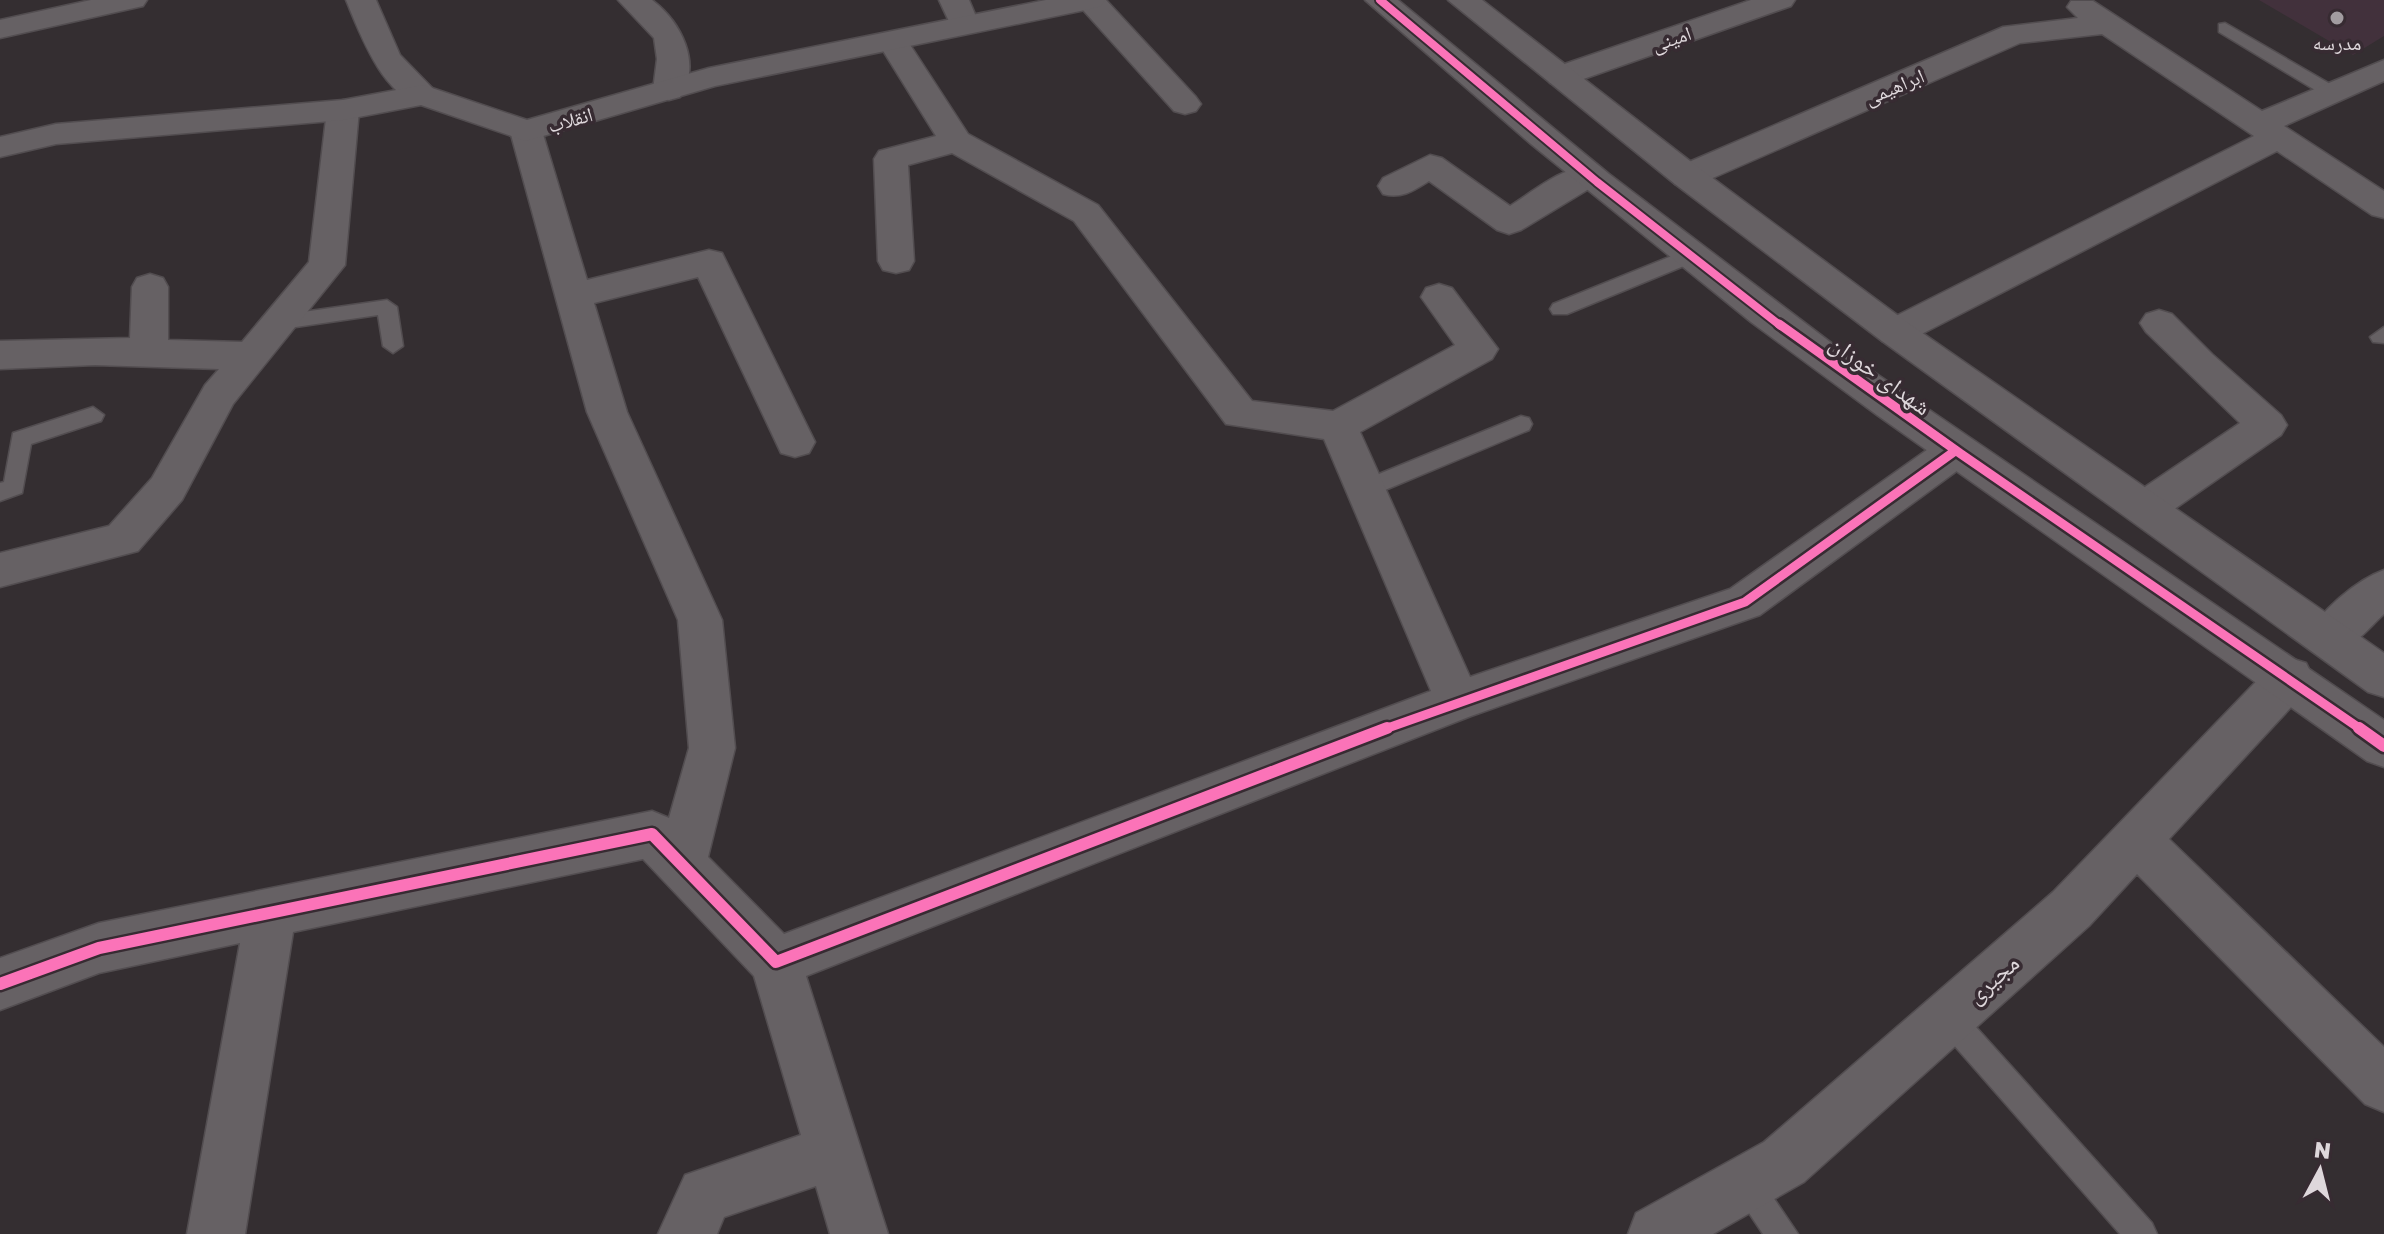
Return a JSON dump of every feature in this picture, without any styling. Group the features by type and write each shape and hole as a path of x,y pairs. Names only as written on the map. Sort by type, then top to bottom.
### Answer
{"street":[{"path":"0,29 132,0"},
{"path":"361,0 386,59 423,95"},
{"path":"633,0 663,21 674,53 669,90"},
{"path":"1089,0 1185,104"},
{"name":"انقلاب","path":"0,147 56,134 343,110 423,95 526,131 669,90 892,41 960,13 1089,0"},
{"name":"شهدای خوزان","path":"1380,0 1585,176 1689,256 1955,451 2290,677 2384,746"},
{"name":"شهدای خوزان","path":"1463,0 1687,176 1895,332 2384,678"},
{"name":"امینی","path":"1561,76 1780,0"},
{"path":"2071,0 2384,207"},
{"name":"ابراهیمی","path":"1687,176 2014,34 2108,24"},
{"path":"892,41 956,141 1086,213 1240,414 1338,426 1479,349 1439,297"},
{"path":"1895,332 2270,130 2331,92 2384,69"},
{"path":"0,570 123,539 167,489 219,395 327,265 343,110"},
{"path":"526,131 607,412 700,620 712,748 681,864"},
{"path":"896,261 891,159 956,141"},
{"path":"1395,186 1430,166 1509,222 1585,176"},
{"path":"573,296 709,262 795,442"},
{"path":"149,355 150,287"},
{"path":"2145,508 2267,425 2198,364 2159,323"},
{"path":"0,355 57,349 149,355 253,356"},
{"path":"1338,426 1458,701"},
{"path":"776,962 1458,701 1745,602 1955,451"},
{"path":"2328,638 2384,588"},
{"name":"مجیری","path":"1657,1234 1784,1162 2071,909 2290,677"},
{"path":"0,984 99,948 652,834 776,962 859,1234"},
{"path":"2137,841 2384,1085"},
{"path":"216,1234 271,913"},
{"path":"687,1234 705,1195 836,1151"}],"lane":[{"path":"2225,28 2331,92"},
{"path":"1560,309 1689,256"},
{"path":"282,322 387,307 393,346"},
{"path":"0,492 14,487 21,439 93,415"},
{"path":"1365,489 1521,424"},
{"path":"1948,1017 2141,1234"},
{"path":"1745,1183 1782,1234"}],"shaded area":[{"name":"مدرسه","path":"2259,0 2384,0 2384,36 2353,55"}],"cycle path":[{"path":"1380,0 1597,182 1821,355 2384,746"},
{"path":"0,984 99,948 652,834 776,962 1458,701 1745,602 1955,451"}],"place":[{"name":"مدرسه","path":"2337,18"}]}
